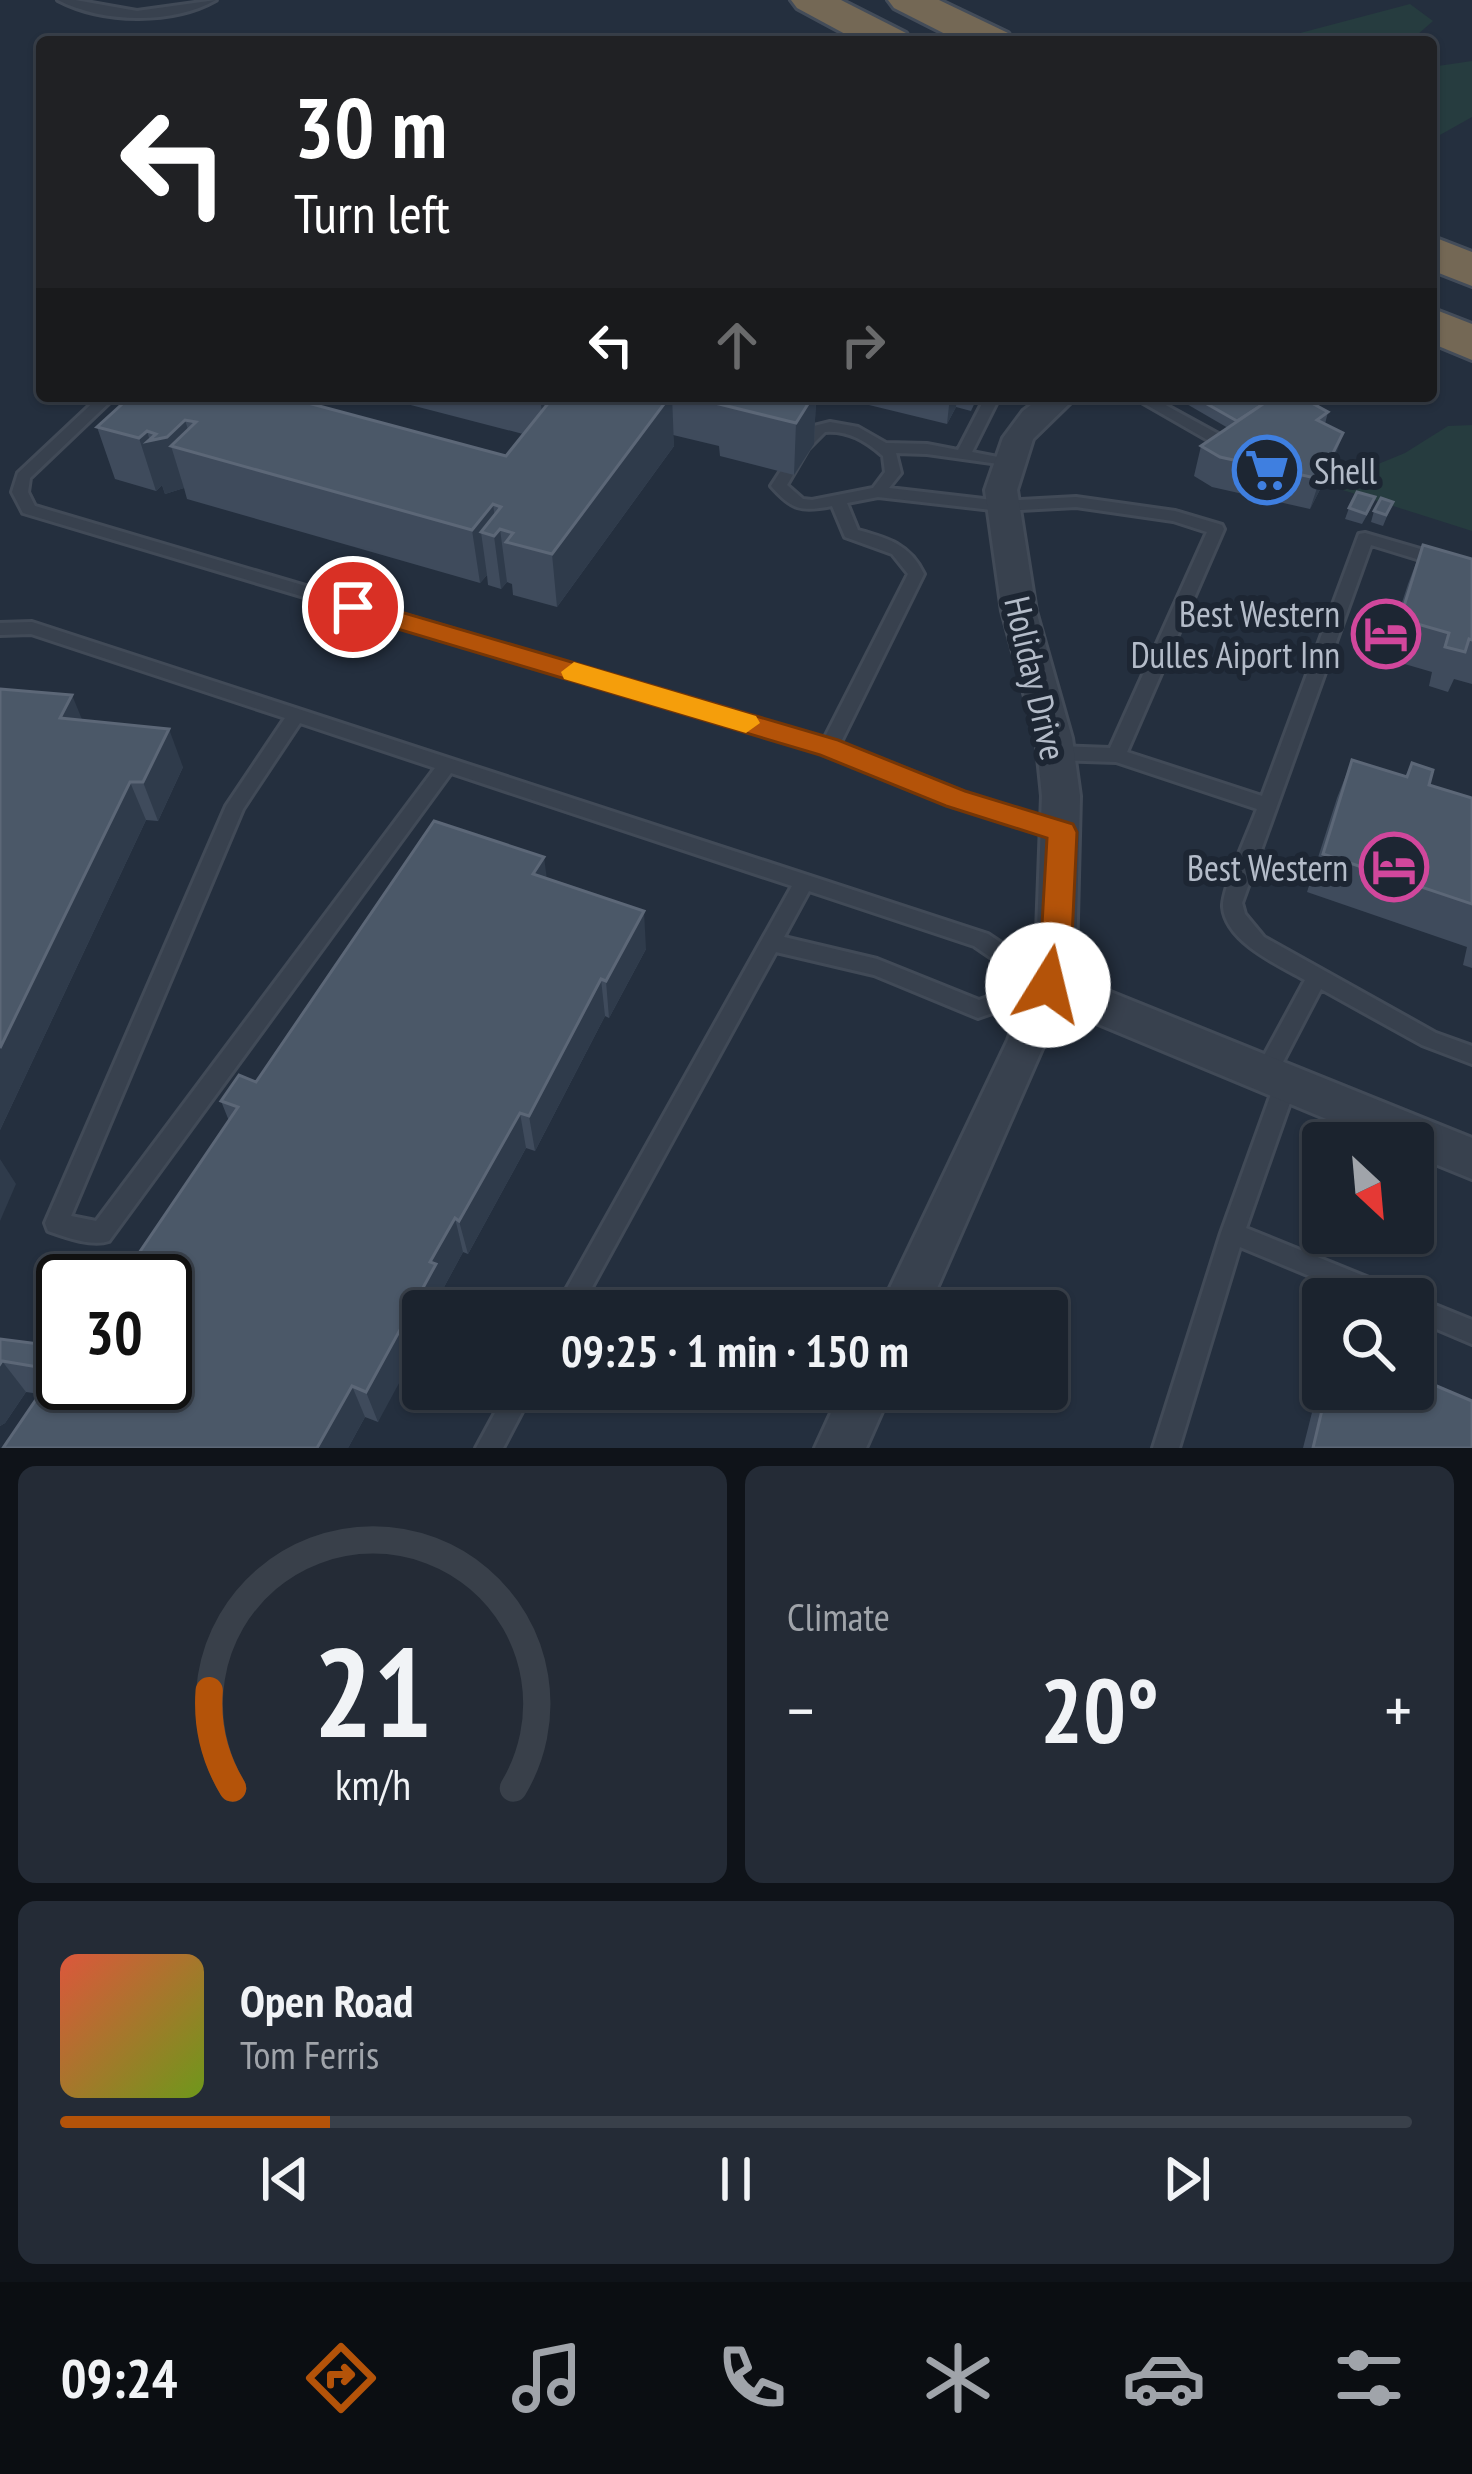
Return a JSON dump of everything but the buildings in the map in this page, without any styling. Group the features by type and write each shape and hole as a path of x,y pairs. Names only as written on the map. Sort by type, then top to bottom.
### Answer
{"highway":[{"path":"811,0 880,36"},
{"path":"908,0 981,36"},
{"path":"1437,254 1472,271"},
{"path":"1437,326 1472,344"}],"street":[{"name":"Holiday Drive","path":"913,1290 1029,1040 1056,959 1062,832 1055,753 1032,644 1019,611 1001,506 1008,463 1034,417 1054,402"},
{"path":"1048,985 1472,1159"},
{"path":"840,1448 857,1410"}],"lane":[{"path":"63,0 134,16 211,0"},
{"path":"103,402 23,476 20,492 29,509 829,747 956,799 1062,832"},
{"path":"963,455 990,402"},
{"path":"1149,402 1223,443 1256,422"},
{"path":"1008,463 884,448 843,428 812,433 779,486 798,503 838,503 878,492 1001,506 1076,502 1174,516 1216,530 1116,755"},
{"path":"878,492 892,473 884,448"},
{"path":"829,747 916,574 898,547 850,533 838,503"},
{"path":"1472,570 1365,538 1232,903 1236,917 1258,943 1429,1039 1472,1055"},
{"path":"0,629 32,628 981,940 1048,985"},
{"path":"296,715 235,806 56,1223 100,1233 447,765"},
{"path":"1055,753 1116,755 1268,805"},
{"path":"578,1290 804,883"},
{"path":"771,942 877,967 978,1009 1048,985"},
{"path":"1166,1448 1276,1078 1317,977"},
{"path":"1233,1233 1342,1278"},
{"path":"1434,1316 1472,1332"},
{"path":"489,1448 510,1410"}],"green space":[{"path":"1410,4 1433,21 1416,36 1289,36"},
{"path":"1472,61 1472,117 1437,137 1437,66"},
{"path":"1472,425 1472,531 1327,485 1405,453 1448,426"}],"slow traffic":[{"path":"574,672 746,723"}],"place":[{"name":"Shell","path":"1267,470"},
{"name":"Best Western Dulles Aiport Inn","path":"1386,634"},
{"name":"Best Western","path":"1394,867"}],"route":[{"path":"353,607 829,747 956,799 1062,832 1056,959 1048,985"}]}
